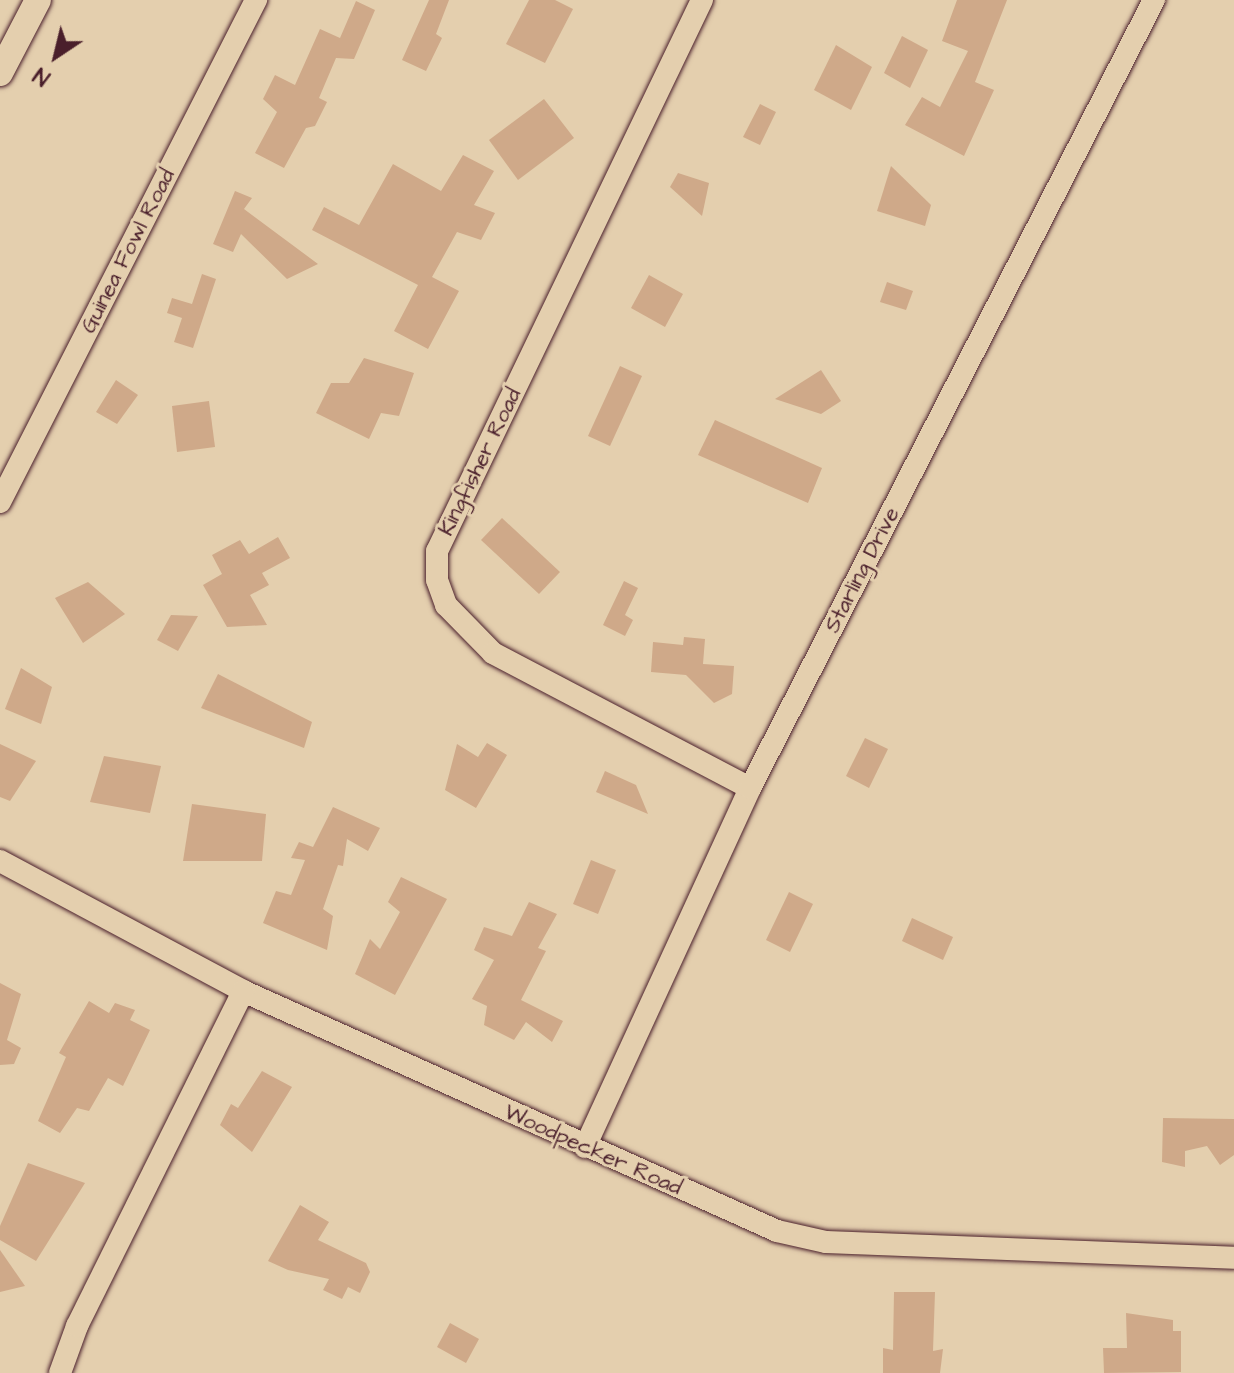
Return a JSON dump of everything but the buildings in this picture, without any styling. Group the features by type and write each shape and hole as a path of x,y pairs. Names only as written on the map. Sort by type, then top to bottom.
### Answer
{"street":[{"path":"0,73 38,0"},
{"name":"Guinea Fowl Road","path":"0,502 256,0"},
{"name":"Kingfisher Road","path":"702,0 437,551 437,580 446,605 493,653 750,788"},
{"name":"Starling Drive","path":"585,1147 750,788 1154,0"},
{"name":"Woodpecker Road","path":"0,861 243,991 777,1231 817,1240 1234,1258"},
{"path":"60,1373 77,1326 243,991"}]}
